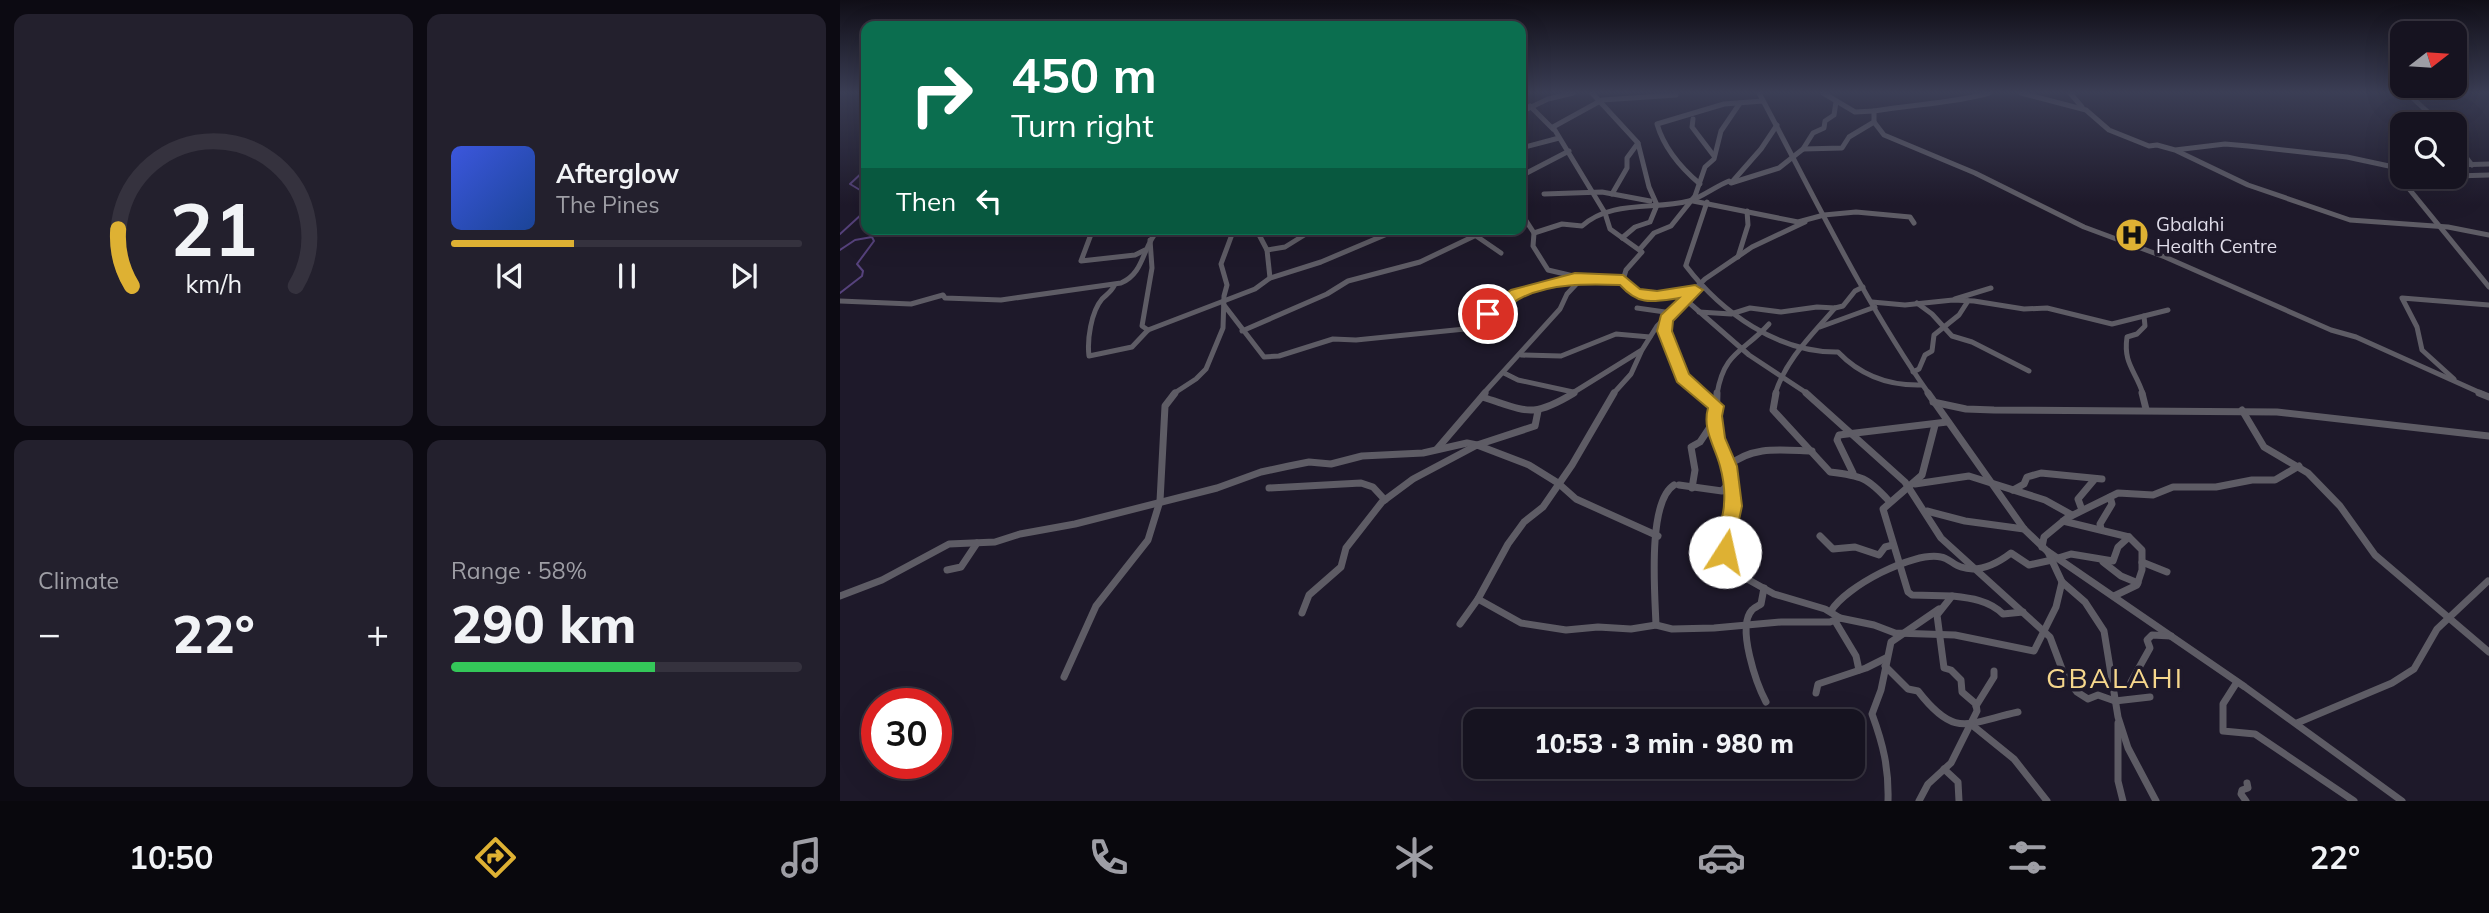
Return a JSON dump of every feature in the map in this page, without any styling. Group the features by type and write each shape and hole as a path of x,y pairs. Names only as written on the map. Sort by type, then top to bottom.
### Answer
{"street":[{"path":"1554,130 1605,213 1610,229 1640,249"},
{"path":"1622,239 1635,227 1650,222 1657,211 1657,202 1648,187 1638,143 1627,130"},
{"path":"1659,130 1662,142 1670,148 1681,168 1700,184"},
{"path":"1695,130 1707,151 1714,156"},
{"path":"1623,280 1626,270 1642,252 1640,249 1654,233 1671,226 1691,201 1705,167 1714,159 1721,130"},
{"path":"1731,183 1773,130"},
{"path":"1780,130 1823,215 1913,372 2024,529 2055,559 2114,596 2297,723 2402,801"},
{"path":"1691,201 1723,182 1731,183 1781,169 1796,159 1813,133 1818,130"},
{"path":"1803,149 1837,149 1845,146 1849,137 1860,130"},
{"path":"1880,130 1884,135 1975,173 2084,227 2165,257 2331,330 2356,337 2489,397"},
{"path":"2113,130 2127,138 2175,150 2225,144 2347,158 2390,166"},
{"path":"1526,147 1559,138"},
{"path":"1612,194 1628,168 1627,158 1638,143"},
{"path":"2175,150 2187,159 2248,185 2350,220 2441,226 2489,235"},
{"path":"1526,173 1569,151"},
{"path":"2467,159 2472,165"},
{"path":"2467,165 2489,164"},
{"path":"2467,176 2489,175"},
{"path":"2414,189 2489,286"},
{"path":"1545,194 1591,192 1657,202"},
{"path":"1534,233 1562,224 1582,226 1592,217 1657,202 1707,202 1805,222"},
{"path":"1707,202 1686,266 1723,304 1761,332 1791,347 1825,353 1838,352 1850,366 1892,384 1922,385"},
{"path":"1737,259 1748,225 1747,211"},
{"path":"1460,625 1478,599 1508,544 1524,522 1543,507 1582,450 1612,395 1631,374 1650,337 1702,283 1752,247 1823,215 1894,213 1910,216 1914,223"},
{"path":"1526,221 1534,233 1533,246 1548,270 1582,278 1623,280 1636,294 1657,296 1695,290"},
{"path":"1091,235 1081,261 1135,255 1145,250"},
{"path":"840,301 911,304 943,295 945,298 964,301 993,300 1099,285 1114,286 1132,278 1153,235"},
{"path":"1064,677 1096,606 1148,540 1160,501 1168,398 1205,371 1223,327 1223,304 1227,285 1220,268 1232,235"},
{"path":"1259,235 1267,250 1270,278"},
{"path":"1267,250 1285,247 1304,235"},
{"path":"1114,286 1112,293 1100,301 1086,353 1089,356 1132,347 1148,330 1223,304 1255,289 1270,278 1324,260 1384,235"},
{"path":"1242,331 1251,330 1348,281 1420,262 1479,235 1501,253"},
{"path":"1148,330 1142,326 1153,268 1150,238"},
{"path":"1223,304 1264,357 1279,356 1333,339 1356,340 1465,328 1516,294 1582,278"},
{"path":"1437,449 1521,355 1582,278"},
{"path":"1699,312 1736,313 1753,308 1781,312 1817,307 1835,308 1843,306 1855,291 1863,287"},
{"path":"1953,300 1991,288"},
{"path":"2458,383 2422,349 2417,327 2402,298 2489,305"},
{"path":"1686,300 1742,349 1811,396 1912,486 1941,538 2055,644 2059,667 2075,692 2088,699 2098,695 2115,701 2150,697"},
{"path":"1815,329 1873,305 1953,300 2024,309 2047,308 2112,324 2168,310"},
{"path":"1913,372 1919,369 1925,355 1932,351 1934,335 1943,325 1959,315 1968,301"},
{"path":"1917,303 1952,336 1963,337 2005,362 2029,371"},
{"path":"1637,308 1669,316"},
{"path":"1835,308 1815,329 1780,376 1773,410 1830,472 1853,473 1871,481 1889,501"},
{"path":"1669,316 1664,331 1682,377 1716,406"},
{"path":"2144,316 2145,326 2137,334 2127,337 2124,355 2130,373 2140,387 2146,409"},
{"path":"1719,563 1725,552 1733,506 1728,466 1721,454 1714,421 1720,375 1728,360 1756,340 1769,324"},
{"path":"1521,355 1553,358 1566,356 1615,335 1624,334 1636,339 1650,337"},
{"path":"2414,365 2422,349"},
{"path":"1482,397 1530,412 1547,409 1642,350"},
{"path":"1504,373 1512,380 1557,385 1573,392"},
{"path":"1933,402 1966,409 1994,410 2242,410 2489,436"},
{"path":"2242,410 2252,419 2256,437 2264,448 2299,466 2365,538 2375,555 2489,652"},
{"path":"1302,613 1309,595 1341,567 1346,548 1385,500 1413,479 1460,452 1535,426 1538,411"},
{"path":"1692,488 1695,470 1691,447 1700,442 1714,421"},
{"path":"1853,473 1837,440 1839,435 1947,422"},
{"path":"1935,425 1928,461 1912,486 1889,501 1883,509 1891,526 1893,545 1908,592 1912,595 1976,599 1997,608 2003,614 2023,612"},
{"path":"840,596 882,580 949,544 995,542 1020,534 1075,524 1309,462 1331,464 1362,456 1423,453 1467,443 1529,466 1558,483 1576,499 1658,536"},
{"path":"1728,466 1745,453 1761,450 1812,452"},
{"path":"2045,549 2045,537 2063,521 2118,493 2152,495 2174,487 2216,487 2252,480 2274,480 2299,466"},
{"path":"2013,490 2024,484 2027,477 2041,473 2098,480 2078,499 2082,510"},
{"path":"1912,486 1957,475 1988,481 2045,500 2072,515"},
{"path":"1656,625 1654,587 1661,504 1665,492 1676,485 1722,491 1730,482"},
{"path":"1269,488 1361,483 1373,487 1385,500"},
{"path":"2101,529 2100,524 2112,504 2110,497"},
{"path":"1925,510 1965,520 2024,529"},
{"path":"2063,521 2074,526 2101,529 2129,537 2142,550 2138,583"},
{"path":"1820,536 1833,549 1855,547 1879,555 1885,547 1893,545"},
{"path":"2103,562 2113,561 2118,547 2129,537"},
{"path":"947,570 961,567 976,543"},
{"path":"1698,551 1737,576 1774,594 1831,611 1856,656 1859,670"},
{"path":"1831,611 1833,604 1858,583 1899,566 1936,557 1963,569 1976,569 1983,565 1994,566 2011,553 2029,565 2055,559 2064,553 2076,554 2103,562 2121,576 2138,583"},
{"path":"1478,599 1521,623 1566,630 1598,627 1631,629 1656,625 1672,629 1748,626 1837,619 1904,634 1976,638 2024,651 2034,651 2056,607 2062,582 2055,559"},
{"path":"2142,562 2167,572"},
{"path":"2297,723 2392,683 2414,669 2431,638 2447,617 2488,581"},
{"path":"2062,582 2085,602 2104,631 2118,718 2128,748 2156,801"},
{"path":"2114,596 2138,583"},
{"path":"1764,588 1762,604 1752,610 1747,638 1755,680 1766,702"},
{"path":"1888,801 1886,753 1872,714 1881,690 1891,642 1940,608 1952,596"},
{"path":"1919,801 1928,784 1951,763 1977,711 1976,706 1962,692 1961,680 1944,668 1938,635 1937,615 1940,608"},
{"path":"2131,682 2150,648 2147,640 2152,635 2171,636"},
{"path":"1816,694 1818,684 1885,662"},
{"path":"1885,662 1908,689 1918,691 1935,713 1961,726 2018,712"},
{"path":"1976,706 1994,677 1994,671"},
{"path":"2237,682 2220,709 2223,731 2255,734 2354,801"},
{"path":"2118,718 2118,781 2123,801"},
{"path":"1972,725 2017,761 2033,778 2047,801"},
{"path":"1944,769 1953,774 1961,788 1959,801"},
{"path":"2246,801 2241,794 2242,790 2248,789 2247,783"}],"waterway":[{"path":"861,174 850,184 860,190 861,198"},
{"path":"840,234 861,215"},
{"path":"840,250 855,240 872,237 874,241 857,264 863,271 862,276 840,293"}],"place":[{"name":"Gbalahi Health Centre","path":"2132,235"}],"district":[{"name":"GBALAHI","path":"2115,678"}],"route":[{"path":"1488,314 1516,294 1575,278 1623,280 1636,294 1657,296 1695,290 1666,319 1664,331 1682,377 1716,406 1714,416 1717,438 1721,454 1728,466 1733,506 1725,552"}]}
